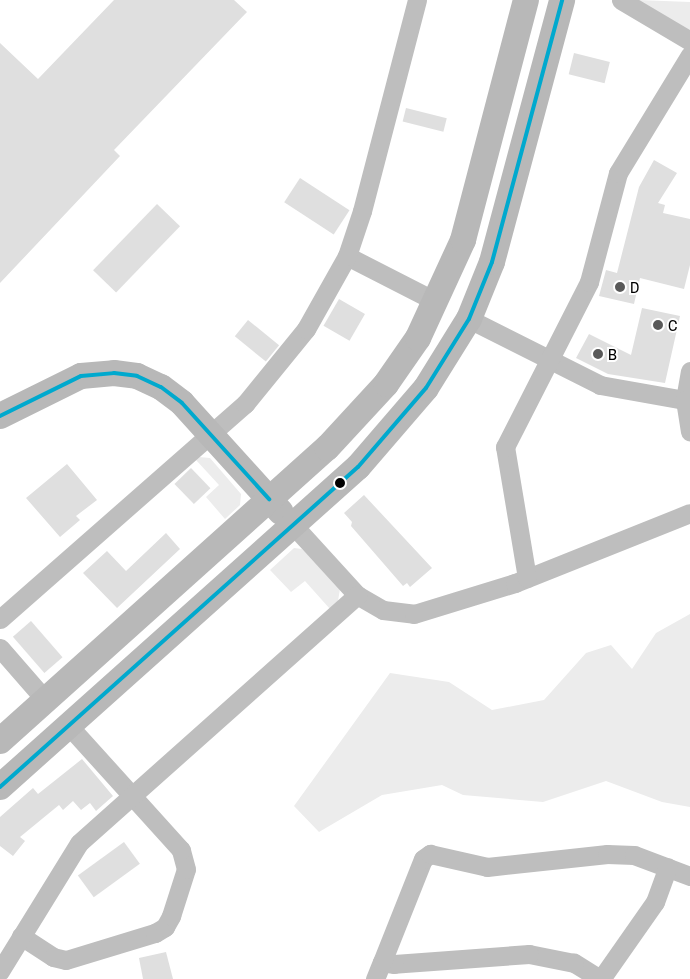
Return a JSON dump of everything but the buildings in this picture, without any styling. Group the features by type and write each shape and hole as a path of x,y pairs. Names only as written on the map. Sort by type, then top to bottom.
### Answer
{"street":[{"path":"0,620 211,435 279,366 306,329 346,256 376,166 417,0"},
{"path":"0,741 270,499 358,417 418,338 437,302 463,240 526,0"},
{"path":"0,787 358,467 410,410 441,367 469,319 502,232 562,0"},
{"path":"621,0 690,41"},
{"path":"526,578 505,447 589,282 618,173 690,54"},
{"path":"346,256 437,302"},
{"path":"469,319 600,385 688,401"},
{"path":"690,370 688,401 690,432"},
{"path":"0,416 70,379 92,374 125,374 143,378 172,394 357,595 383,610 414,614 526,578 690,513"},
{"path":"0,970 79,843 357,595"},
{"path":"0,648 46,700"},
{"path":"21,936 53,958 66,960 154,933 165,927 186,869 185,858 69,726"},
{"path":"379,970 423,859 430,854 486,867 607,854 634,855 690,876"},
{"path":"379,970 408,963 530,954 574,963 601,979 655,902 668,867"}],"shaded area":[{"path":"638,0 690,2 690,32"},
{"path":"199,457 210,458 241,494 240,505 225,519 206,497 219,485 196,460"},
{"path":"294,548 302,549 340,589 338,601 330,609 305,581 291,592 270,570"},
{"path":"690,614 690,807 662,802 606,781 543,802 463,795 442,785 382,795 319,832 294,806 390,673 449,682 492,710 544,700 586,653 611,645 632,669 656,633"}],"transit line":[{"path":"0,787 358,467 426,388 469,319 492,262 562,0"},
{"path":"0,416 81,376 114,373 137,376 161,387 182,403 269,499"}],"place":[{"name":"D","path":"620,287"},
{"name":"C","path":"658,325"},
{"name":"B","path":"598,354"}]}
